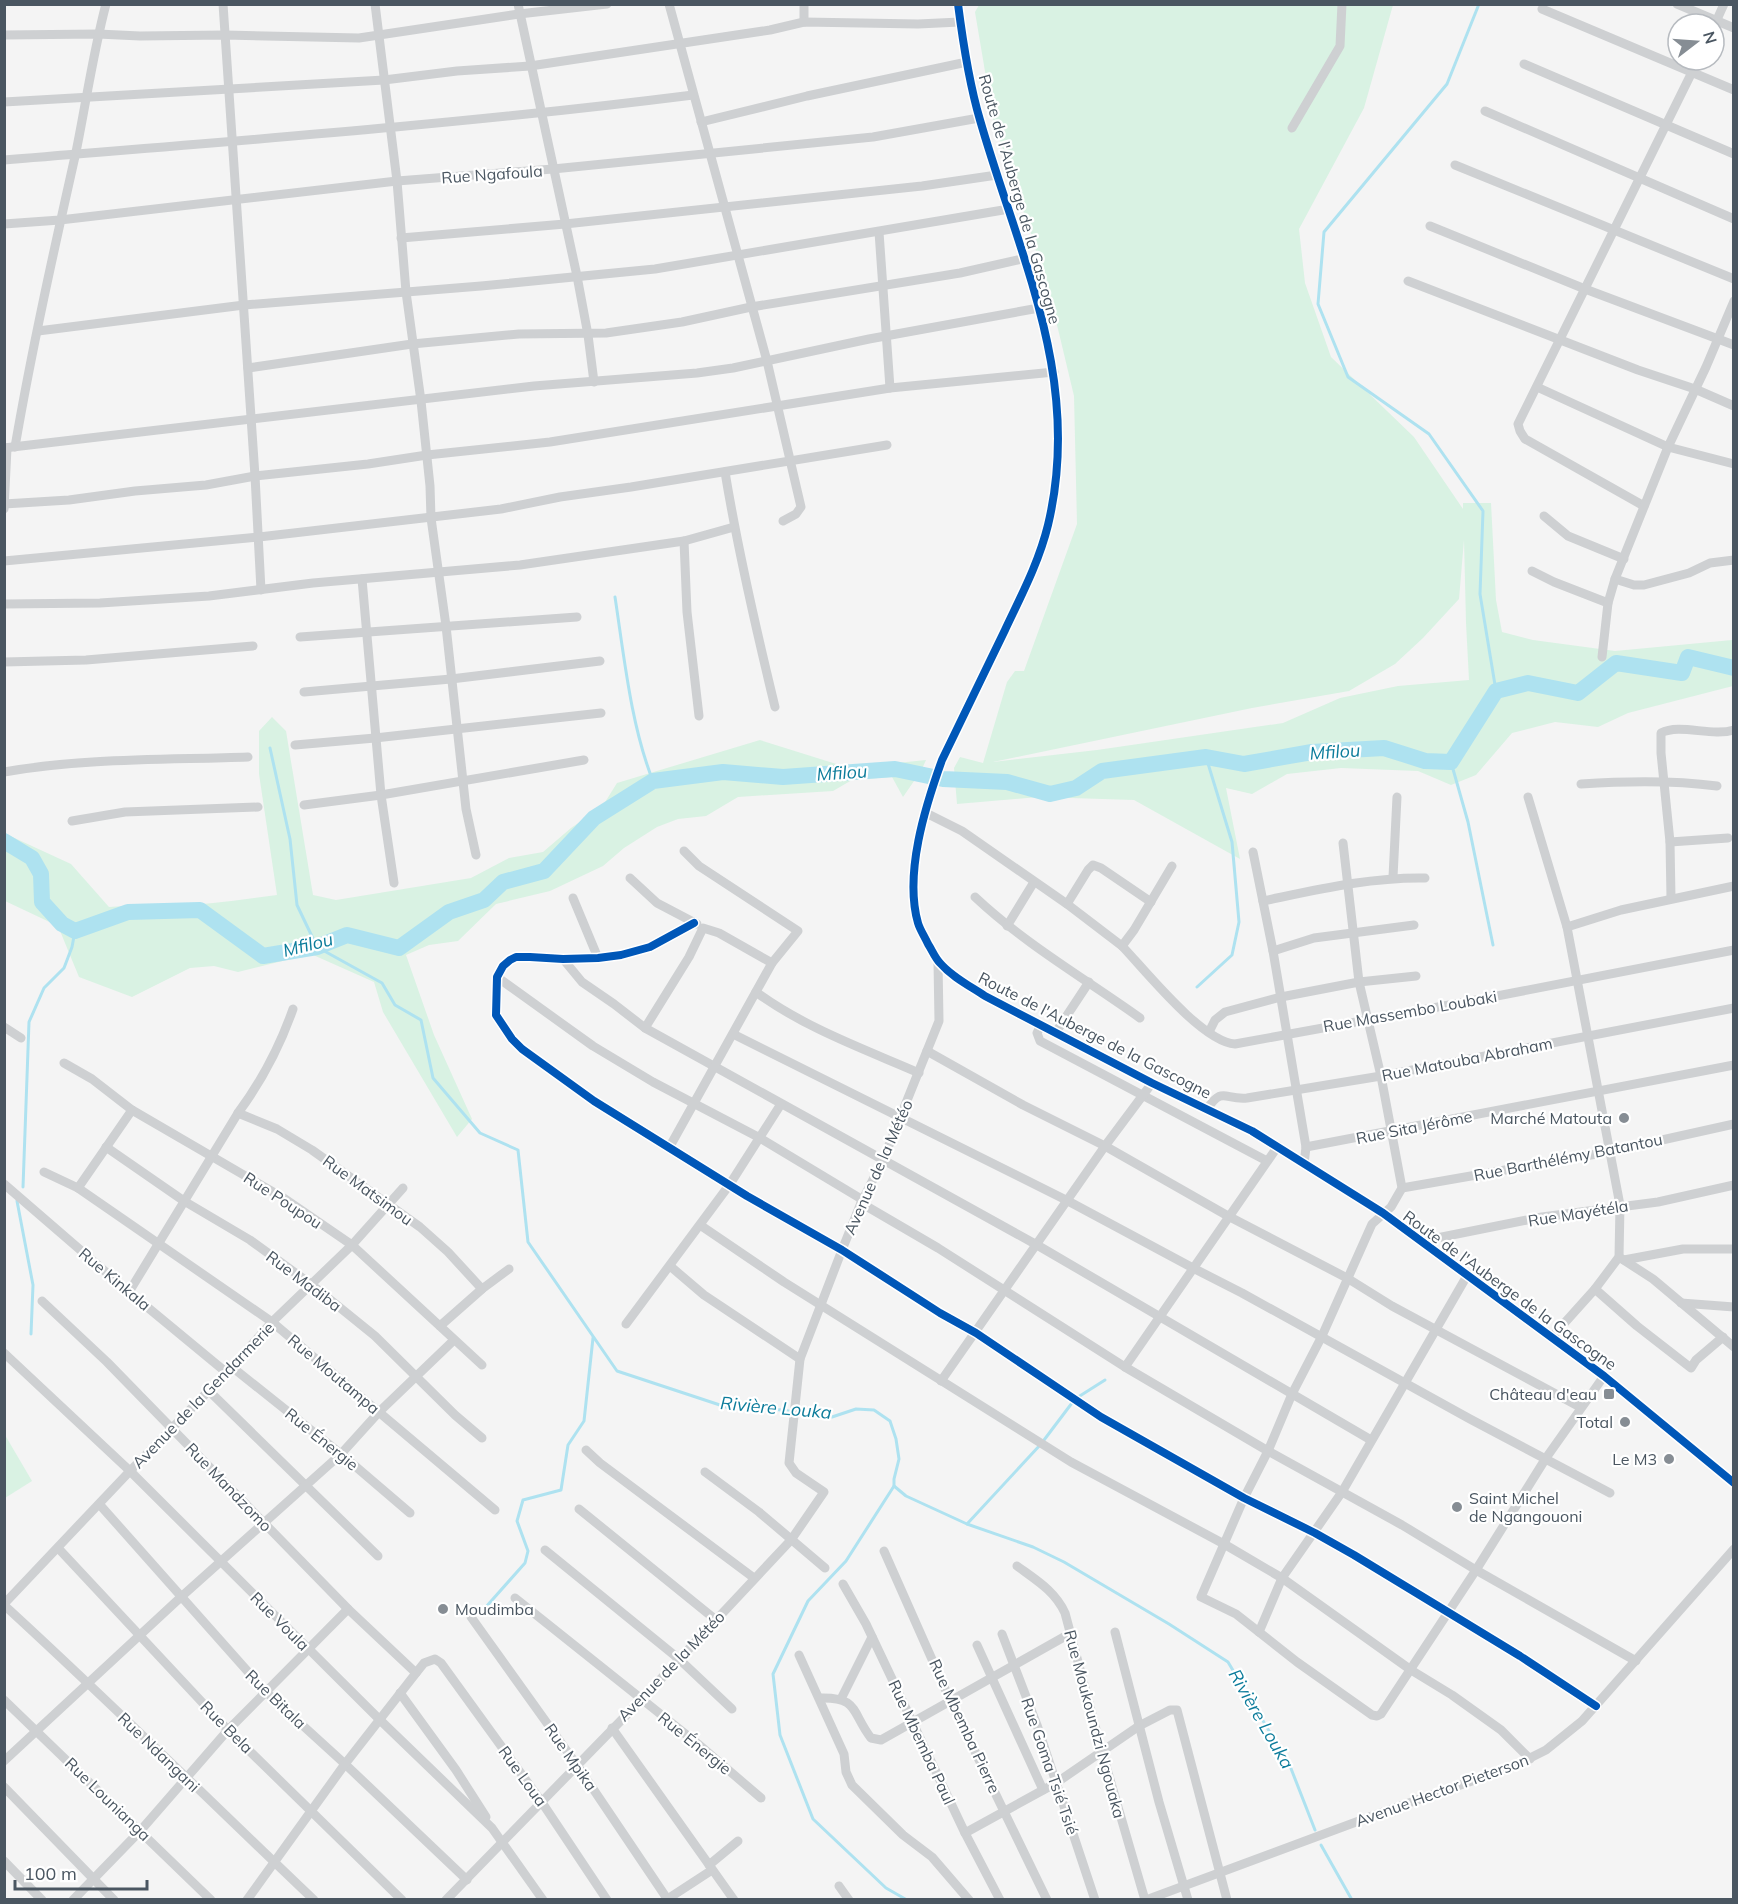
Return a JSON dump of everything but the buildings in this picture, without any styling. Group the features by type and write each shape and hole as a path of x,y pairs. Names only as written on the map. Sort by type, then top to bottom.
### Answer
{"street":[{"path":"4,509 9,448 38,331 46,282 106,4"},
{"path":"223,4 227,88 252,420 261,590"},
{"path":"375,4 397,181 406,292 421,401 431,518 446,626 456,730 466,808 476,855"},
{"path":"4,35 225,35 310,38 379,36 518,9 607,4"},
{"path":"669,4 767,361 789,461 800,496 801,507 796,514 783,521"},
{"path":"804,4 804,22"},
{"name":"Route de l'Auberge de la Gascogne","path":"958,4 979,118 1026,258 1040,308 1054,372 1058,408 1058,454 1048,527 1029,580 942,760 932,788 915,855 915,903 918,924 938,962 985,996 1278,1146 1383,1214 1468,1274 1604,1376 1734,1483"},
{"path":"1292,128 1340,46 1342,4"},
{"path":"1677,4 1693,12"},
{"path":"518,9 577,276 594,381"},
{"path":"1542,9 1734,90"},
{"path":"4,102 384,80 457,71 530,66 770,30 804,22 918,24 960,22"},
{"path":"700,122 967,62"},
{"path":"1524,64 1734,154"},
{"path":"1644,506 1525,439 1518,424 1692,73"},
{"path":"4,160 389,128 693,95"},
{"path":"1485,111 1734,219"},
{"name":"Rue Ngafoula","path":"4,224 60,220 235,198 290,195 397,181 553,169 873,137 979,118"},
{"path":"1455,165 1734,279"},
{"path":"401,238 565,224 922,186 997,175"},
{"path":"38,331 244,305 655,269 1009,209"},
{"path":"1430,225 1585,289 1734,345"},
{"path":"879,232 890,388"},
{"path":"248,368 412,344 519,334 588,335 682,322 1026,258"},
{"path":"1408,281 1695,389 1734,406"},
{"path":"1602,657 1608,603 1615,579 1668,447 1734,301"},
{"path":"9,448 534,386 697,374 733,369 1040,308"},
{"path":"5,504 69,500 206,485 255,476 611,434 890,388 1054,372"},
{"path":"1538,387 1668,447 1734,464"},
{"path":"4,561 259,537 501,509 561,497 887,445"},
{"path":"725,472 752,615 775,707"},
{"path":"1544,516 1568,536 1624,559"},
{"path":"4,604 100,603 520,565 684,542 734,527"},
{"path":"684,542 687,612 699,716"},
{"path":"1615,579 1634,585 1644,585 1689,573 1710,563 1734,560"},
{"path":"1532,571 1608,603"},
{"path":"362,579 375,738 394,883"},
{"path":"300,637 577,616"},
{"path":"4,662 86,660 253,646"},
{"path":"304,692 451,679 600,662"},
{"path":"295,745 456,730 601,713"},
{"path":"1671,898 1670,842 1661,733 1676,730 1723,733 1734,730"},
{"path":"4,772 36,766 116,761 248,757"},
{"path":"304,805 463,782 584,760"},
{"path":"1581,784 1640,781 1717,786"},
{"path":"1393,877 1396,797"},
{"path":"1528,797 1567,927 1620,1206 1621,1259"},
{"path":"72,821 125,812 258,807"},
{"name":"Rue Massembo Loubaki","path":"926,813 962,831 1067,904 1122,946 1172,1003 1209,1032 1228,1043 1235,1044 1734,950"},
{"path":"1670,842 1728,838"},
{"path":"1343,843 1359,982 1381,1076 1402,1188 1390,1207 1372,1224 1322,1336 1292,1394 1268,1451 1244,1498 1201,1597 1236,1614 1324,1682 1372,1715 1381,1714 1476,1570 1546,1458 1604,1376"},
{"path":"669,1148 772,963 798,931 699,866 684,851"},
{"path":"1253,852 1297,1089 1306,1147 1304,1164"},
{"path":"1067,904 1093,865 1151,902"},
{"path":"1122,946 1172,866"},
{"path":"1263,901 1393,877 1425,878"},
{"path":"630,878 657,903 704,928 719,933 772,963"},
{"path":"1007,926 1034,882"},
{"path":"1567,927 1621,910 1734,886"},
{"path":"975,897 1007,926 1045,954 1140,1018"},
{"path":"573,898 598,958"},
{"path":"694,923 650,947 598,958 516,957 504,966 497,977 496,1015 512,1039 522,1049 594,1101 976,1333 1101,1417 1244,1498 1314,1533 1447,1612 1596,1706"},
{"path":"1273,951 1314,938 1414,925"},
{"path":"645,1028 689,957 704,928"},
{"path":"563,959 582,982 645,1028 1037,1245 1371,1440"},
{"name":"Avenue de la Météo","path":"452,1897 791,1540 824,1492 795,1473 789,1463 800,1359 842,1250 883,1160 939,1021 938,962"},
{"path":"1209,1032 1215,1020 1225,1012 1281,997 1359,982 1416,976"},
{"path":"497,977 593,1046 694,1104 760,1138 1125,1367 1636,1660"},
{"path":"1056,1050 1059,1034 1089,982"},
{"path":"756,992 793,1016 919,1073"},
{"name":"Rue Matouba Abraham","path":"1207,1109 1215,1097 1221,1095 1247,1098 1381,1076 1734,1008"},
{"path":"129,1292 249,1098 282,1040 293,1009"},
{"path":"1041,1025 1037,1037 1056,1050 1267,1161"},
{"path":"4,1028 21,1038"},
{"path":"733,1034 1068,1201 1610,1493"},
{"path":"927,1051 1580,1407"},
{"path":"1095,1071 1104,1058"},
{"name":"Rue Poupou","path":"64,1063 92,1079 132,1110 285,1199 352,1245 482,1365"},
{"name":"Rue Sita Jérôme","path":"1306,1147 1734,1065"},
{"path":"941,1381 1105,1146 1152,1083"},
{"path":"626,1324 730,1184 782,1104"},
{"path":"78,1188 132,1110"},
{"name":"Rue Matsimou","path":"238,1113 286,1134 312,1150 420,1227 448,1252 482,1289"},
{"name":"Rue Barthélémy Batantou","path":"1402,1188 1608,1152 1734,1124"},
{"name":"Rue Madiba","path":"106,1146 184,1201 250,1240 312,1285 375,1336 482,1438"},
{"path":"1125,1367 1278,1146"},
{"name":"Rue Moutampa","path":"44,1172 78,1188 272,1322 495,1510"},
{"name":"Rue Kinkala","path":"4,1184 129,1292 230,1370"},
{"name":"Rue Mayétéla","path":"1422,1241 1542,1217 1658,1202 1734,1185"},
{"name":"Avenue de la Gendarmerie","path":"4,1605 130,1471 230,1370 272,1322 352,1245 403,1188"},
{"path":"700,1225 820,1305 1071,1462 1224,1544 1282,1578 1411,1670 1452,1695 1501,1730 1530,1759"},
{"path":"1551,1338 1621,1259 1683,1249 1734,1249"},
{"path":"1621,1259 1653,1279 1734,1347"},
{"path":"670,1266 704,1295 800,1359"},
{"path":"440,1326 509,1269"},
{"path":"1259,1632 1282,1578 1342,1492 1468,1274"},
{"path":"1595,1289 1690,1368 1722,1337"},
{"name":"Rue Mandzomo","path":"42,1301 107,1362 348,1609 416,1673"},
{"path":"1681,1303 1734,1307"},
{"path":"4,1761 181,1597 341,1454 379,1412 454,1340"},
{"name":"Rue Voula","path":"4,1353 130,1471 492,1828 543,1899"},
{"name":"Rue Énergie","path":"230,1370 341,1454 410,1513"},
{"path":"209,1391 378,1556"},
{"path":"586,1450 600,1463 754,1578"},
{"path":"705,1472 759,1512 825,1568"},
{"name":"Rue Bitala","path":"100,1505 266,1692 467,1880"},
{"path":"579,1509 716,1620"},
{"name":"Rue Bela","path":"58,1548 228,1730 402,1899"},
{"name":"Avenue Hector Pieterson","path":"1146,1899 1530,1759 1564,1738 1596,1706 1734,1549"},
{"path":"545,1550 679,1659 732,1709"},
{"name":"Rue Mbemba Pierre","path":"884,1551 950,1700 1047,1899"},
{"name":"Rue Moukoundzi Ngouaka","path":"1017,1566 1046,1587 1059,1601 1071,1634 1102,1752 1146,1899"},
{"name":"Rue Mbemba Paul","path":"843,1584 872,1637 965,1833 1000,1899"},
{"name":"Rue Énergie","path":"515,1598 698,1744 761,1798"},
{"name":"Rue Ndangani","path":"4,1605 88,1682 185,1778 314,1899"},
{"path":"73,1899 141,1830 228,1730 348,1609"},
{"name":"Rue Mpika","path":"471,1617 577,1765 667,1899"},
{"path":"1115,1632 1188,1899"},
{"path":"820,1698 842,1699 849,1704 868,1734 876,1740 887,1737 1071,1634"},
{"name":"Rue Goma Tsié Tsié","path":"1002,1635 1037,1725 1095,1899"},
{"path":"842,1699 872,1637"},
{"path":"977,1645 1043,1790"},
{"path":"799,1655 844,1754 846,1772 852,1785 903,1835 932,1857 969,1899"},
{"name":"Rue Loua","path":"416,1673 424,1663 432,1659 441,1663 542,1801 607,1899"},
{"path":"247,1899 345,1764 416,1673"},
{"path":"400,1694 456,1770 492,1828"},
{"name":"Rue Lounianga","path":"4,1700 211,1899"},
{"path":"965,1833 1056,1783 1139,1726 1170,1710 1177,1710 1227,1899"},
{"path":"612,1728 734,1899"},
{"path":"4,1787 114,1899"},
{"path":"667,1899 711,1868 738,1841"},
{"path":"4,1861 42,1899"},
{"path":"839,1886 849,1899"}],"green space":[{"path":"979,5 1393,5 1364,108 1299,229 1305,283 1331,357 1414,437 1463,509 1463,503 1491,503 1496,600 1502,632 1533,640 1615,651 1732,640 1733,686 1628,713 1598,727 1555,722 1512,733 1476,775 1451,785 1418,771 1341,768 1287,774 1252,794 1226,788 1240,859 1134,800 1039,797 957,804 954,768 960,757 983,763 1007,682 1015,671 1024,671 1077,524 1074,396 1033,240 993,119 975,12","holes":["1464,540 1469,680 1398,686 1340,698 1283,723 1097,750 993,762 1252,708 1349,691 1395,664 1459,599"]},
{"path":"272,717 286,731 313,895 336,900 471,878 509,858 543,852 571,828 602,807 617,783 760,740 849,768 926,760 903,797 892,777 852,780 833,791 738,797 706,816 678,819 657,827 624,848 603,866 550,891 496,904 458,941 429,945 406,955 434,1035 472,1119 457,1137 383,1012 374,982 311,954 238,972 214,966 190,968 132,997 79,977 58,926 5,901 5,835 71,864 109,907 179,906 277,895 259,774 259,731"},
{"path":"5,1435 32,1481 4,1498"}],"waterway":[{"path":"1479,4 1447,84 1324,232 1318,304 1348,377 1429,434 1483,511 1480,594 1496,691"},
{"path":"615,597 634,714 645,760 653,781"},
{"name":"Mfilou","path":"4,841 32,858 41,874 42,902 62,924 75,931 128,912 200,910 263,956 317,947 347,935 399,948 449,912 484,900 503,882 544,871 594,818 653,781 723,772 783,777 895,769 943,779 1007,782 1050,794 1076,788 1102,771 1206,757 1244,764 1312,752 1384,748 1425,761 1451,762 1496,691 1528,683 1578,693 1616,663 1682,673 1688,657 1734,668"},
{"name":"Rivière Louka","path":"270,748 290,839 297,905 317,947 382,983 395,1005 421,1020 433,1078 480,1133 518,1150 528,1242 617,1371 729,1408 766,1408 832,1417 856,1409 874,1410 890,1421 899,1459 894,1486 906,1496 967,1524 1033,1547 1064,1562 1228,1662 1290,1766 1315,1830"},
{"path":"1197,987 1232,955 1239,922 1232,842 1206,757"},
{"path":"1451,762 1468,822 1493,945"},
{"path":"23,1187 29,1022 44,988 64,968 75,931"},
{"path":"17,1201 33,1285 31,1334"},
{"path":"485,1608 525,1563 528,1551 517,1521 523,1500 561,1490 568,1445 584,1421 593,1338"},
{"path":"967,1524 1041,1444 1075,1399 1105,1380"},
{"path":"894,1486 846,1561 808,1601 773,1674 780,1735 813,1819 886,1888 907,1900"},
{"name":"Rivière Louka","path":"1321,1845 1352,1900"}],"cycle path":[{"path":"958,4 976,106 1042,319 1052,369 1058,419 1057,471 1048,525 1035,566 942,760 923,819 913,883 918,923 928,944 945,968 985,996 1152,1083 1252,1131 1383,1213 1604,1376 1734,1483"},
{"path":"694,923 650,947 621,955 563,959 516,957 503,966 497,977 496,1015 512,1039 522,1049 594,1101 976,1333 1101,1417 1244,1498 1354,1555 1520,1656 1596,1706"}],"place":[{"name":"Marché Matouta","path":"1624,1118"},
{"name":"Château d'eau","path":"1609,1394"},
{"name":"Total","path":"1625,1422"},
{"name":"Le M3","path":"1669,1459"},
{"name":"Saint Michel de Ngangouoni","path":"1457,1507"},
{"name":"Moudimba","path":"443,1609"}]}
